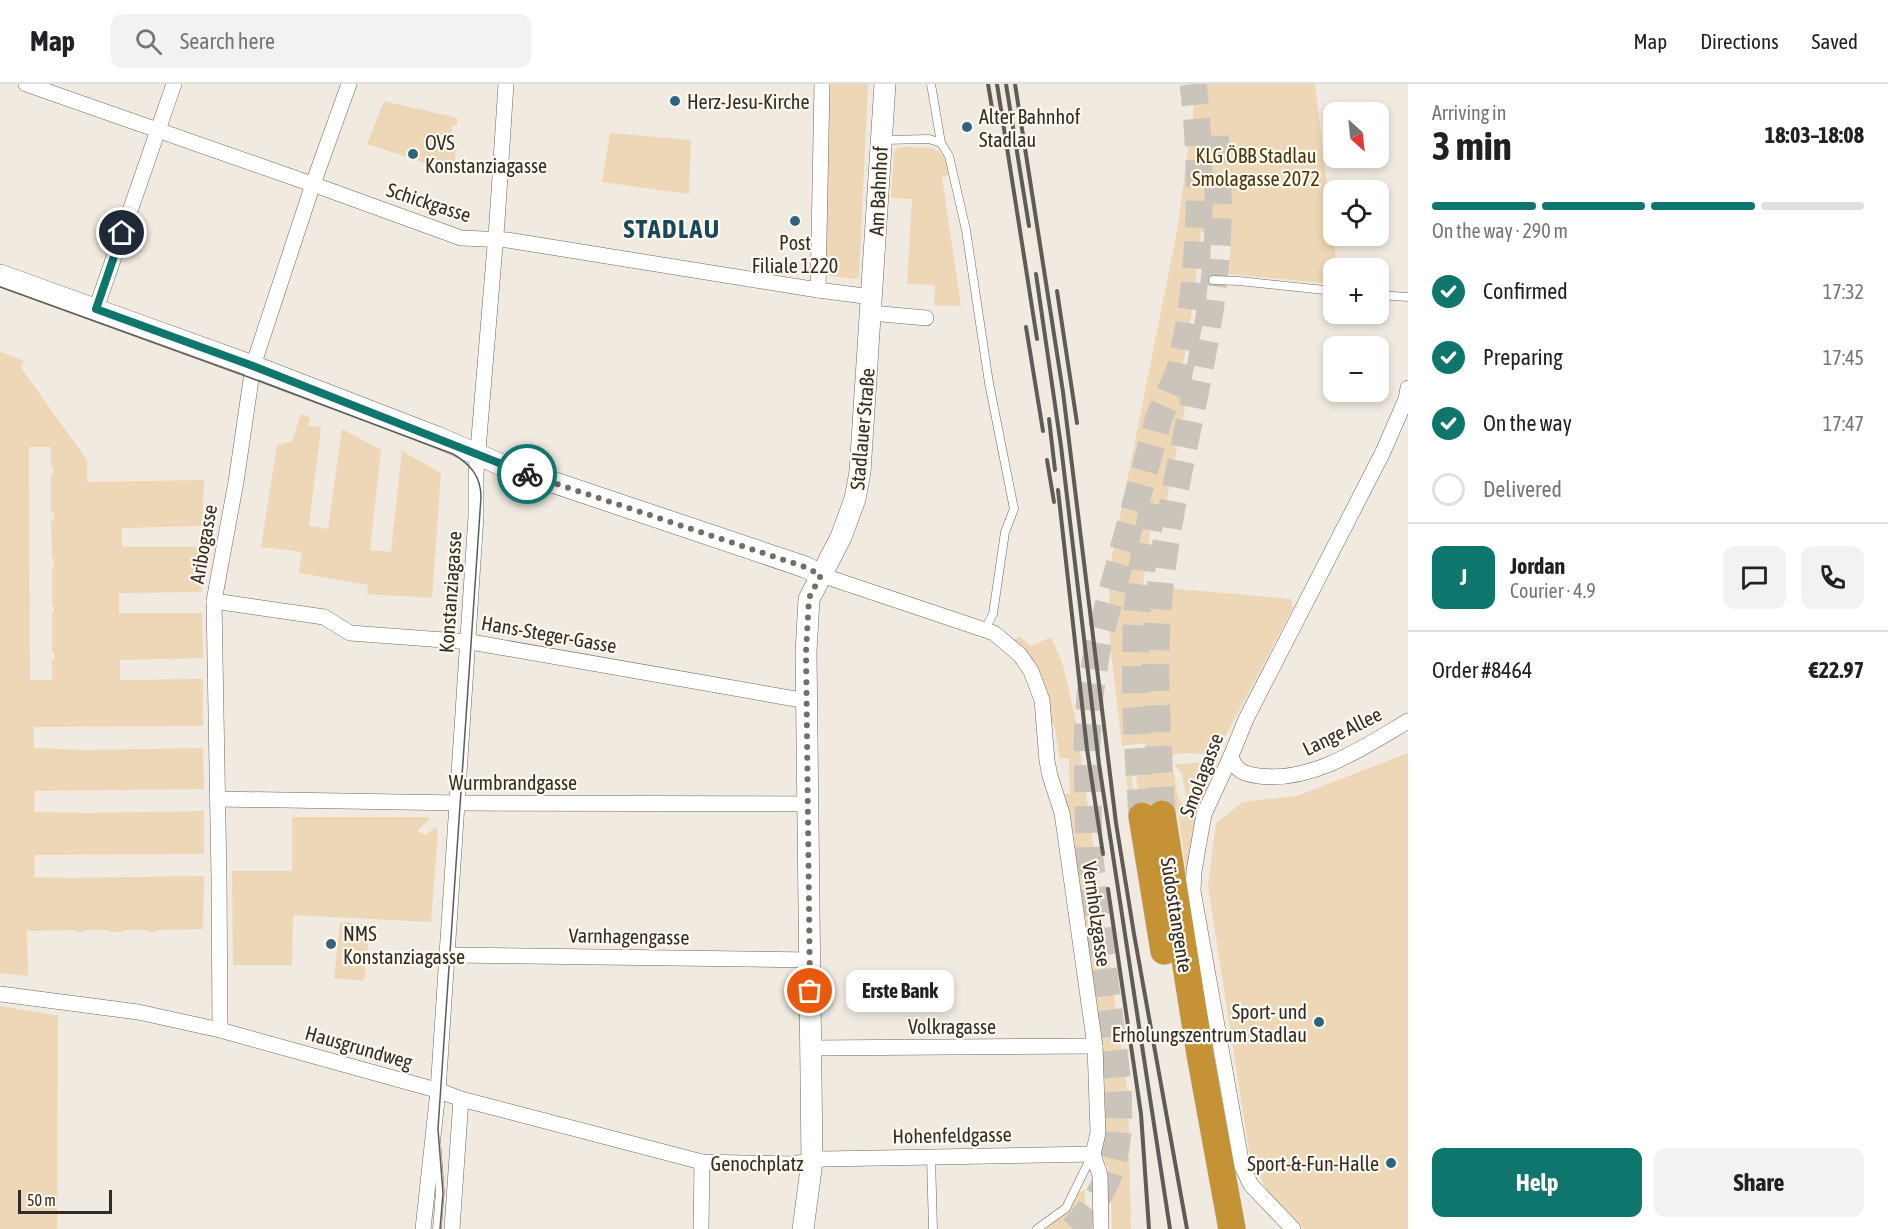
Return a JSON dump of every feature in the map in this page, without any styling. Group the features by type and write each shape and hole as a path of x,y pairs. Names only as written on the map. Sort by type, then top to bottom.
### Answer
{"highway":[{"name":"Südosttangente","path":"1214,1229 1157,914 1152,815 1192,1007 1232,1229"}],"street":[{"name":"Schickgasse","path":"26,84 460,238 507,240 818,290 871,305"},
{"path":"96,309 174,84"},
{"name":"Aribogasse","path":"220,1030 214,601 236,482 253,366 313,184 349,84"},
{"name":"Konstanziagasse","path":"423,1229 437,1097 476,516 478,455 506,84"},
{"path":"818,290 822,84"},
{"name":"Am Bahnhof","path":"871,305 885,84"},
{"path":"0,275 253,366 437,437 502,465 805,567 821,575"},
{"path":"871,305 926,318"},
{"name":"Stadlauer Straße","path":"812,1162 807,701 809,598 832,557 855,499 860,472 871,305"},
{"name":"Smolagasse","path":"1293,1229 1251,1185 1242,1166 1193,891 1194,871 1204,814 1249,713 1383,452 1406,399 1408,388"},
{"name":"Vernholzgasse","path":"821,575 994,633 1020,655 1031,671 1042,700 1047,761 1062,813 1095,1046 1098,1133 1093,1154 1100,1175 1101,1229"},
{"name":"Hans-Steger-Gasse","path":"214,601 324,617 350,633 467,642 807,701"},
{"name":"Lange Allee","path":"1231,756 1239,771 1252,775 1271,777 1305,772 1332,763 1408,721"},
{"name":"Wurmbrandgasse","path":"218,799 456,803 808,804"},
{"name":"Varnhagengasse","path":"447,955 810,960"},
{"name":"Hausgrundweg","path":"0,994 138,1012 220,1030 437,1097 461,1099 702,1162"},
{"name":"Volkragasse","path":"810,1048 1095,1046"},
{"path":"452,1229 461,1099"},
{"name":"Hohenfeldgasse","path":"812,1162 823,1159 1093,1154"},
{"name":"Genochplatz","path":"701,1229 702,1162 792,1164 812,1162 803,1229"}],"lane":[{"path":"931,84 941,143 949,156 966,230 989,383 1014,509 1005,532 993,614 985,629"},
{"path":"881,140 929,140 941,143"},
{"path":"1213,280 1323,290"},
{"path":"1389,295 1408,297"},
{"name":"Konstanziagasse","path":"437,1097 436,1129 440,1192 437,1229"},
{"path":"1038,1229 1066,1208 1093,1154"},
{"path":"931,1157 933,1229"}],"green space":[{"path":"828,84 868,84 859,277 854,279 823,275"},
{"name":"KLG ÖBB Stadlau Smolagasse 2072","path":"1197,84 1315,84 1323,168 1325,168 1326,180 1323,180 1323,246 1334,246 1336,258 1323,258 1323,283 1229,274 1231,233 1201,232 1193,306 1181,375 1191,378 1164,513 1153,511 1143,586 1291,599 1293,608 1218,748 1207,754 1185,753 1173,755 1173,757 1147,759 1145,743 1122,746 1110,644 1109,583 1112,556 1177,231"},
{"path":"384,101 457,118 457,125 452,126 450,145 456,145 455,163 464,165 462,175 367,144"},
{"path":"610,133 691,140 689,194 602,182"},
{"path":"897,148 934,149 943,157 946,164 949,175 942,177 961,306 934,305 935,285 907,284 912,199 891,198 894,152"},
{"path":"0,352 24,361 21,368 87,460 87,482 204,480 202,526 122,528 122,547 202,547 202,592 119,593 119,613 202,613 203,658 120,660 120,680 203,679 203,726 34,727 34,748 86,750 203,748 204,789 35,791 34,812 204,811 204,854 35,855 34,877 204,876 203,929 157,930 156,932 148,930 27,931 28,976 0,973","holes":["29,447 51,447 51,466 53,467 51,513 54,513 54,520 51,521 52,559 54,559 54,567 52,567 52,606 54,606 52,652 54,652 55,659 52,660 52,680 30,680"]},
{"path":"301,414 310,418 309,426 321,427 309,526 328,529 342,429 381,450 370,550 391,552 402,451 441,473 432,598 367,594 368,585 299,573 302,552 261,547 277,445 292,441"},
{"path":"1019,636 1031,646 1051,637 1063,665 1076,721 1128,1096 1131,1229 1112,1229 1110,1174 1102,1154 1106,1117 1104,1057 1062,795 1070,793 1069,758 1060,759 1054,725 1049,725 1012,641"},
{"name":"Sport- und Erholungszentrum Stadlau","path":"1408,753 1408,1229 1304,1229 1267,1191 1250,1157 1208,886 1216,823 1243,802 1297,796"},
{"path":"1213,762 1193,798 1187,800 1182,774 1174,764"},
{"path":"1148,765 1161,765 1174,773 1178,797 1184,806 1195,805 1213,778 1188,887 1178,812 1132,817 1126,776 1131,775 1133,790 1138,789 1136,776 1149,774"},
{"path":"292,817 428,817 430,819 417,831 426,835 435,827 438,831 431,922 293,915 292,965 233,965 232,871 292,871"},
{"path":"340,922 370,925 364,981 334,978"},
{"path":"0,1006 60,1016 58,1017 57,1229 0,1229"},
{"path":"1085,1190 1086,1229 1046,1229 1070,1208 1079,1192"}],"tunnel":[{"path":"1176,390 1190,315 1197,249 1199,166 1193,84"},
{"path":"1162,814 1156,678 1159,597 1170,519 1213,289 1218,210 1215,131"},
{"path":"1073,1229 1088,1212 1108,1177 1114,1158 1119,1120 1117,1076 1089,851 1087,740 1090,695 1098,643 1159,417 1179,372"},
{"path":"1142,816 1136,707 1136,623 1142,568 1155,495"}],"tram line":[{"path":"0,287 453,454 465,462 477,477 481,497 438,1129 443,1193 440,1229"}],"railway":[{"path":"988,84 992,108"},
{"path":"997,84 1037,339"},
{"path":"1006,84 1029,226"},
{"path":"1015,84 1063,392 1116,823 1187,1229"},
{"path":"1036,274 1061,446 1099,764 1170,1229"},
{"path":"1057,291 1077,423"},
{"path":"1026,327 1043,431"},
{"path":"1049,419 1055,470"},
{"path":"1047,460 1054,502"},
{"path":"1058,490 1087,749 1103,854"},
{"path":"1108,889 1141,1114 1149,1229"}],"way so far":[{"path":"527,474 805,567 821,575 809,598 806,652 810,991"}],"place":[{"name":"Herz-Jesu-Kirche","path":"675,101"},
{"name":"Alter Bahnhof Stadlau","path":"967,127"},
{"name":"OVS Konstanziagasse","path":"413,154"},
{"name":"Post Filiale 1220","path":"795,221"},
{"name":"NMS Konstanziagasse","path":"331,944"},
{"name":"Erste Bank","path":"810,991"},
{"name":"Sport- und Erholungszentrum Stadlau","path":"1319,1022"},
{"name":"Sport-&-Fun-Halle","path":"1391,1163"}],"district":[{"name":"STADLAU","path":"672,229"}],"route":[{"path":"122,233 96,309 253,366 527,474"}]}
